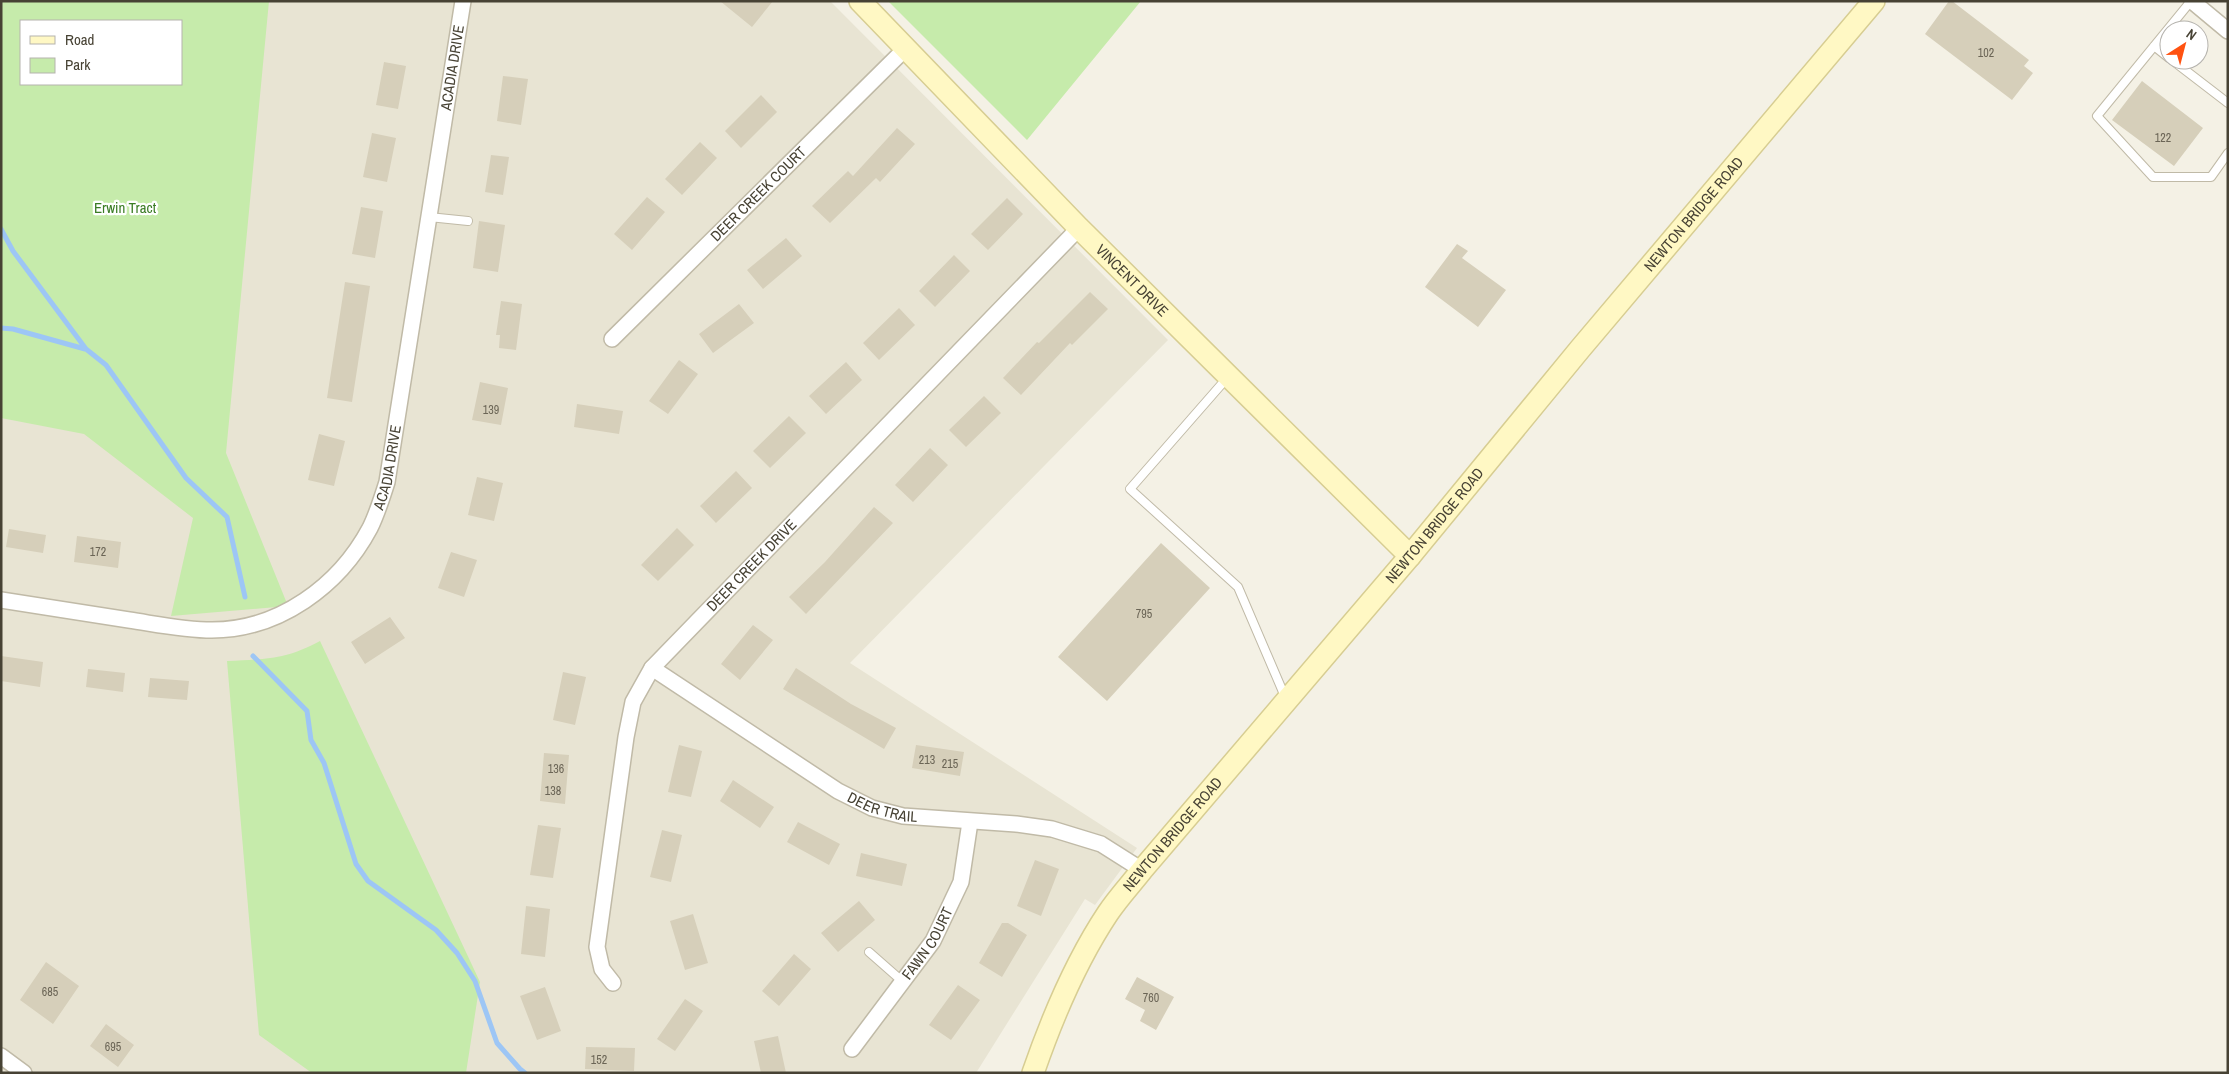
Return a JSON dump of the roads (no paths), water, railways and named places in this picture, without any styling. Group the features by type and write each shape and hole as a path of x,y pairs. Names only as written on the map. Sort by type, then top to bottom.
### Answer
{"main road":[{"name":"VINCENT DRIVE","path":"860,1 1079,228 1410,556"},
{"name":"NEWTON BRIDGE ROAD","path":"1033,1073 1049,1026 1108,913 1142,870 1410,556 1580,349 1874,1"}],"street":[{"name":"ACADIA DRIVE","path":"1,600 182,628 212,630 240,627 284,613 304,602 341,570 370,528 387,482 463,1"},
{"path":"2192,1 2228,30"},
{"name":"DEER CREEK COURT","path":"612,339 906,48"},
{"name":"DEER CREEK DRIVE","path":"613,983 602,969 597,948 626,737 634,702 652,668 1079,228"},
{"name":"DEER TRAIL","path":"652,668 838,791 872,808 903,816 1016,824 1052,829 1101,844 1142,870"},
{"name":"FAWN COURT","path":"852,1049 933,941 961,882 970,822"},
{"path":"1,1056 24,1073"}],"lane":[{"path":"2192,1 2098,116 2153,178 2211,176 2228,153"},
{"path":"2154,46 2159,50"},
{"path":"2185,70 2228,103"},
{"path":"429,217 468,221"},
{"path":"1228,376 1130,489 1238,587 1287,701"},
{"path":"869,952 902,981"}],"waterway":[{"path":"1,229 13,251 86,349 106,365 186,478 227,517 245,597"},
{"path":"1,328 13,329 85,349"},
{"path":"253,656 307,711 311,740 324,763 356,864 368,881 436,930 457,953 475,981 497,1043 525,1073"}],"park label":[{"name":"Erwin Tract","path":"125,208"}]}
